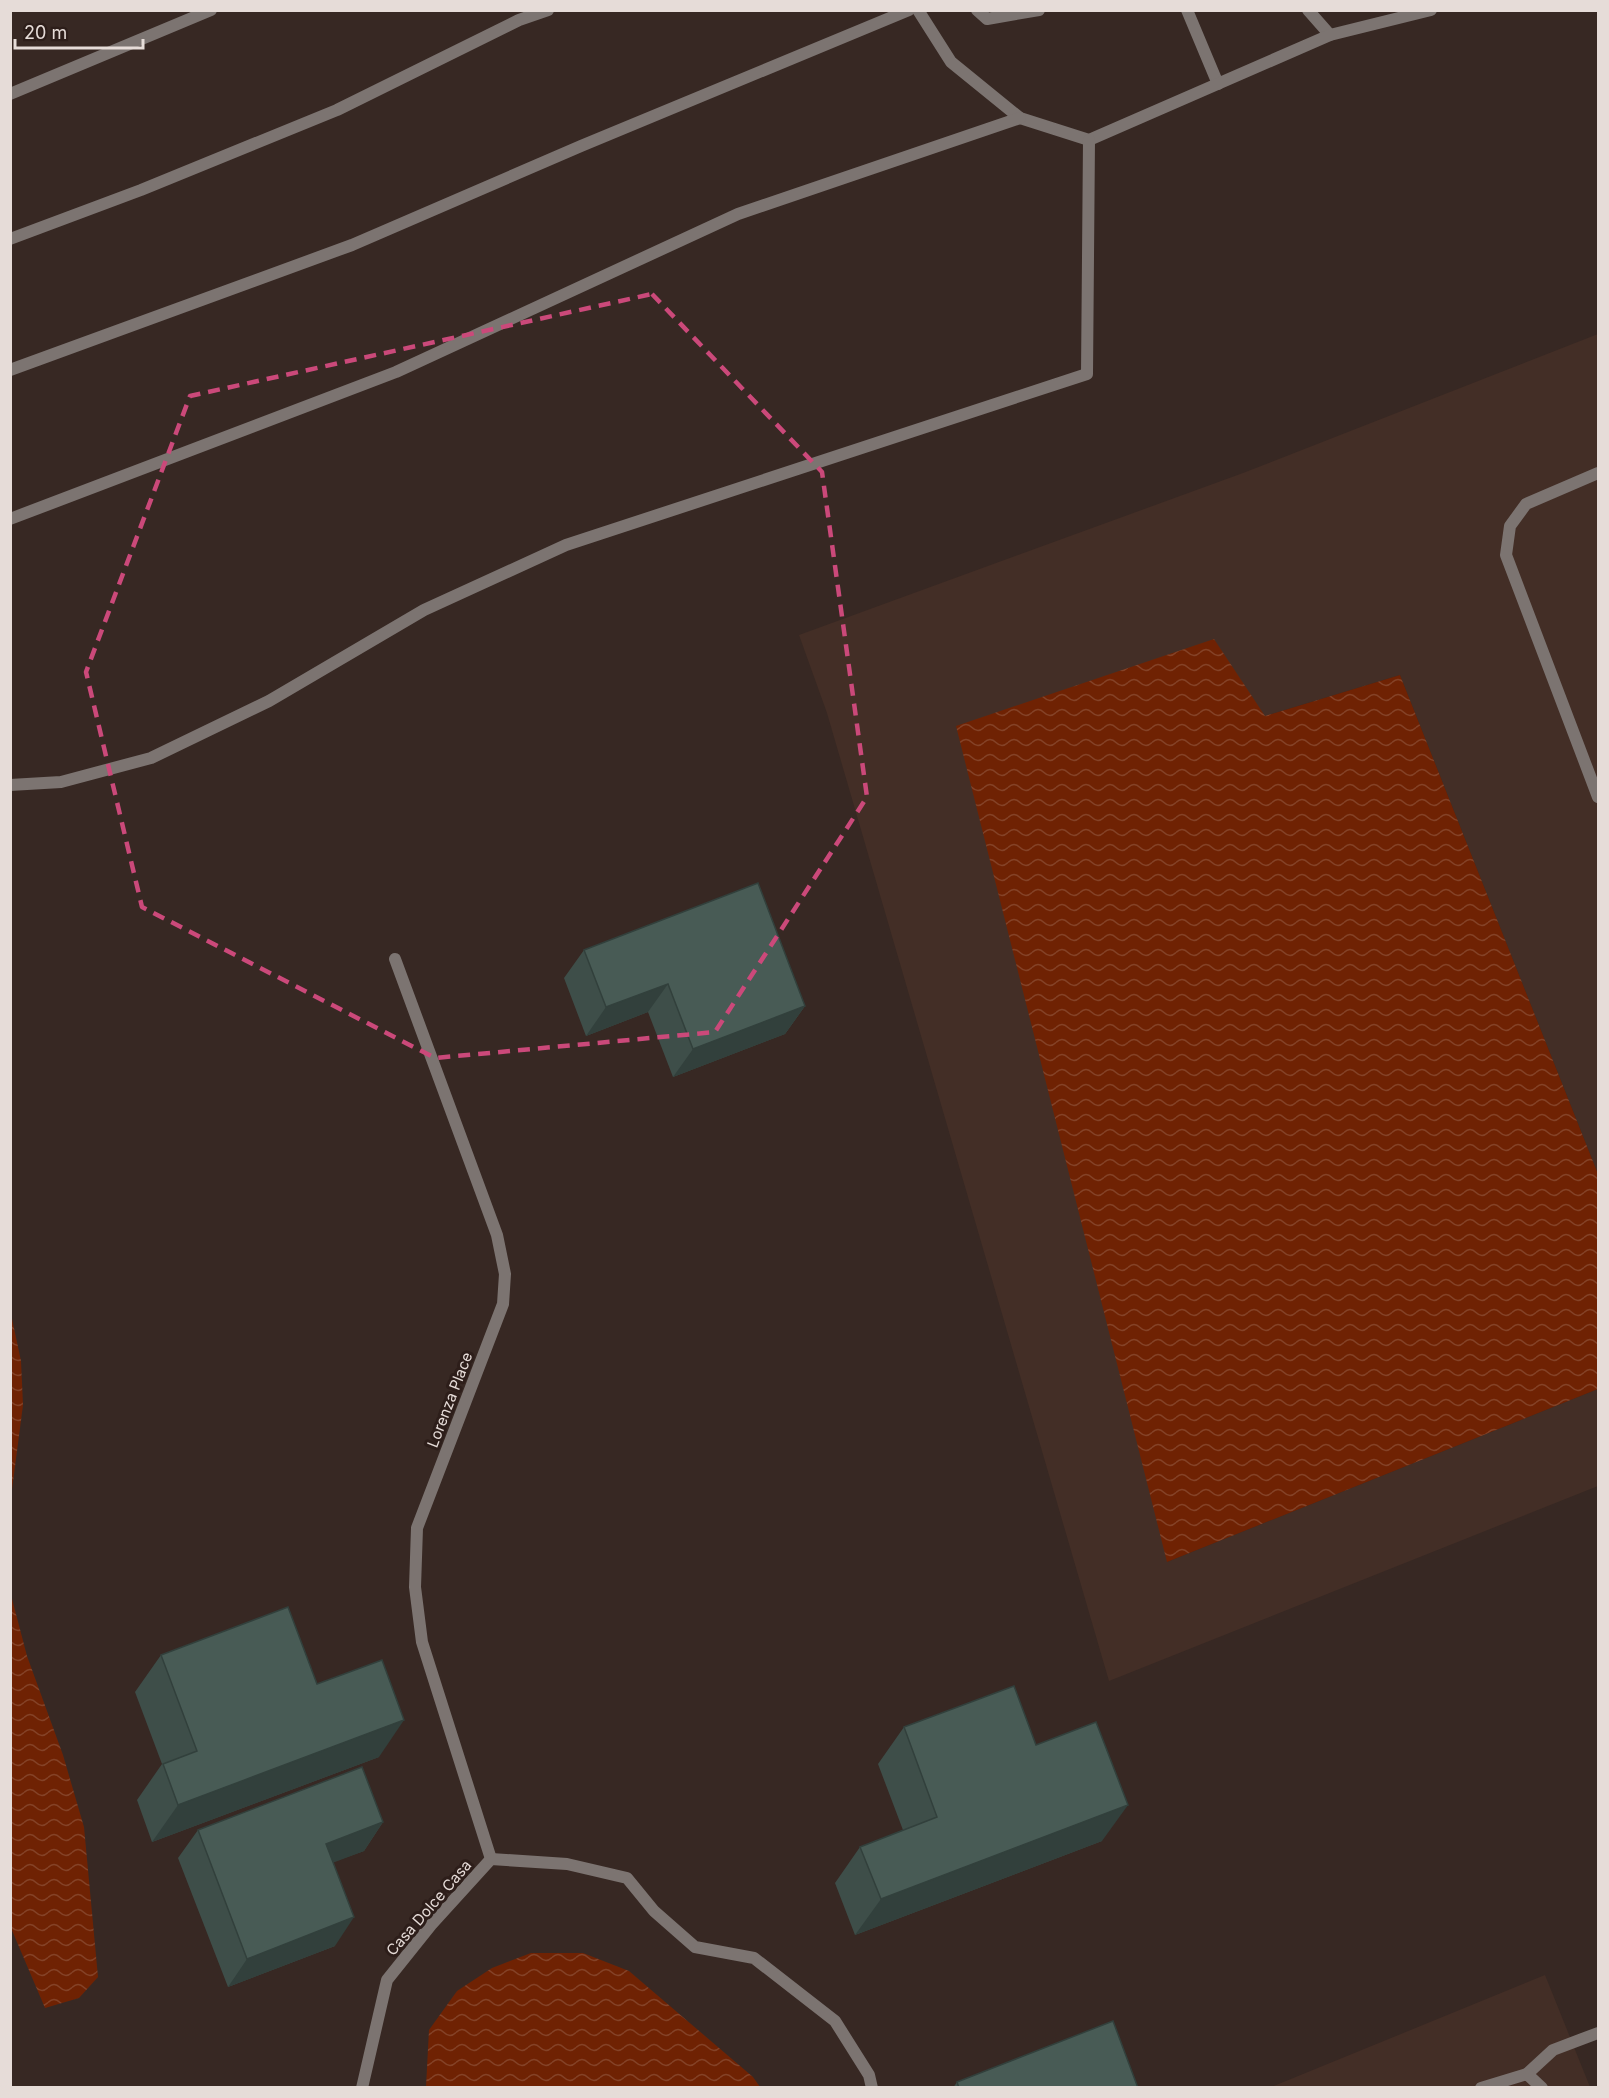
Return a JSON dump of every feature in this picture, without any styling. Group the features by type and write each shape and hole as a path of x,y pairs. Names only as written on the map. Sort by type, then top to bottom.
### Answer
{"street":[{"path":"10,94 211,10"},
{"path":"10,239 141,190 337,110 519,21 548,10"},
{"path":"10,370 352,245 581,146 909,10"},
{"path":"918,10 951,62 1020,118 1089,140 1330,36 1431,10"},
{"path":"977,10 987,20 1039,10"},
{"path":"1187,10 1218,84"},
{"path":"1308,10 1330,36"},
{"path":"10,519 396,372 738,214 1020,118"},
{"path":"10,785 61,782 151,758 269,701 424,610 566,545 1087,374 1089,140"},
{"path":"1599,473 1526,504 1510,526 1506,555 1599,797"},
{"name":"Lorenza Place","path":"395,959 497,1235 505,1274 502,1304 417,1528 416,1576 422,1642 491,1859"},
{"name":"Casa Dolce Casa","path":"362,2088 387,1980 431,1925 491,1859 567,1864 627,1878 654,1911 695,1947 754,1958 835,2020 869,2075 872,2088"},
{"path":"1480,2088 1527,2073 1553,2050 1599,2033"},
{"path":"1527,2073 1542,2088"}],"highlighted area":[{"path":"652,294 822,472 867,797 715,1032 435,1058 142,907 86,672 190,396"}],"shaded area":[{"path":"1598,334 1598,1174 1400,675 1265,716 1167,1562 1598,1389 1598,1486 1109,1681 827,713 799,635 1243,473"},
{"path":"1545,1975 1590,2087 1269,2088"}],"water":[{"path":"1214,639 1265,716 1400,675 1598,1174 1598,1389 1167,1562 956,726"},
{"path":"11,1314 21,1361 23,1405 11,1497"},
{"path":"11,1595 27,1656 63,1755 84,1827 98,1977 79,1998 45,2008 11,1928"},
{"path":"531,1953 583,1953 629,1971 753,2077 760,2087 426,2087 429,2030 457,1991 492,1968"}],"building":[{"path":"758,883 805,1006 693,1049 668,984 606,1007 584,950"},
{"path":"288,1607 317,1684 382,1660 404,1720 178,1805 163,1764 197,1751 161,1655"},
{"path":"1014,1686 1036,1745 1096,1722 1128,1805 881,1899 860,1847 937,1817 904,1727"},
{"path":"362,1767 383,1822 326,1844 354,1917 247,1959 198,1830"},
{"path":"1113,2021 1138,2088 959,2088 957,2082"}]}
